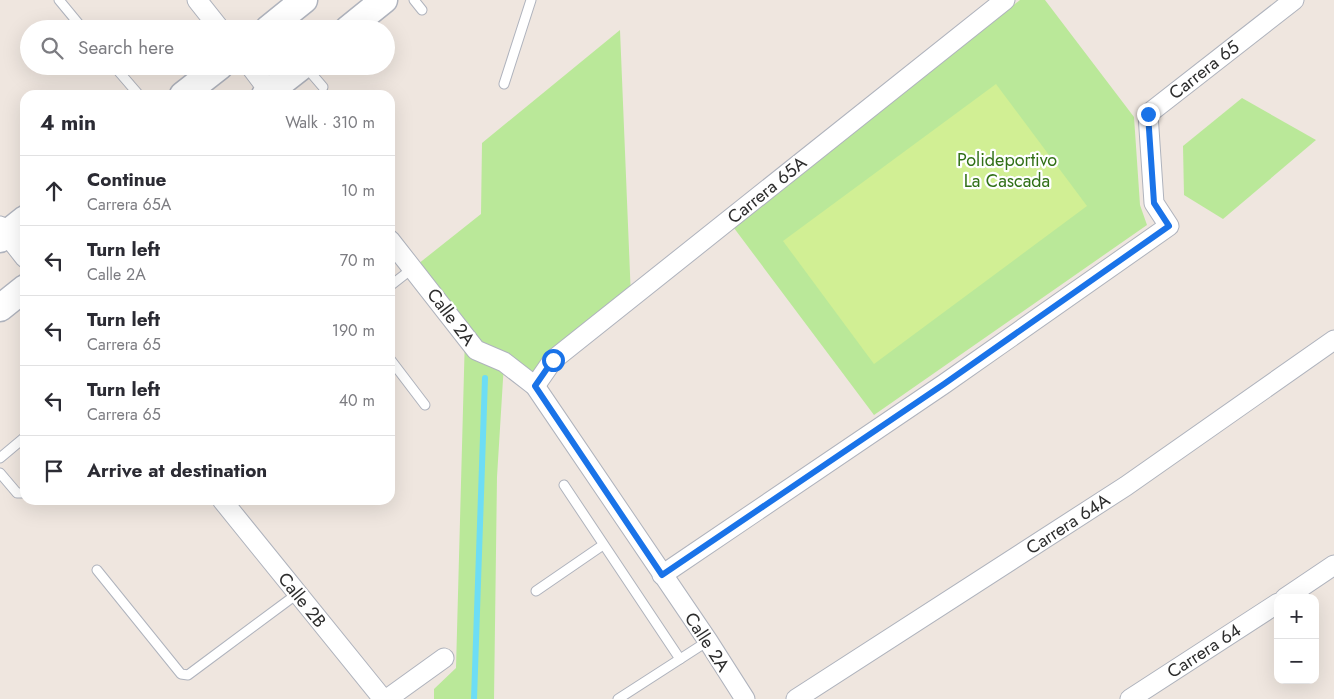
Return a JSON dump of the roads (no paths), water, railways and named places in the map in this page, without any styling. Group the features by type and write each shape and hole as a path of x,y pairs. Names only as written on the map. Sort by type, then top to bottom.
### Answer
{"main road":[{"path":"279,20 304,0"},
{"path":"359,20 384,0"},
{"path":"189,90 209,75"},
{"path":"274,90 292,75"},
{"path":"0,308 20,292"}],"street":[{"path":"196,0 213,20"},
{"name":"Carrera 65A","path":"535,386 553,360 1005,0"},
{"name":"Carrera 65","path":"662,575 944,384 1169,226 1154,203 1148,114 1294,0"},
{"path":"256,75 266,90"},
{"path":"8,230 20,250"},
{"name":"Calle 2A","path":"395,246 476,350 504,362 535,386 708,641 744,699"},
{"name":"Carrera 64A","path":"796,699 1126,486 1334,340"},
{"name":"Calle 2B","path":"226,505 383,699"},
{"path":"1292,594 1334,565"},
{"name":"Carrera 64","path":"1130,699 1274,606"},
{"path":"387,699 444,658"}],"lane":[{"path":"59,0 76,20"},
{"path":"414,0 422,10"},
{"path":"504,84 531,0"},
{"path":"121,75 134,90"},
{"path":"311,75 323,88"},
{"path":"395,282 413,268"},
{"path":"395,366 425,405"},
{"path":"0,458 20,441"},
{"path":"0,474 17,493 20,493"},
{"path":"564,485 680,659"},
{"path":"536,591 603,546"},
{"path":"97,570 181,674 184,675 188,675 297,594"},
{"path":"618,699 708,641"}],"waterway":[{"path":"474,699 485,378"}],"park label":[{"name":"Polideportivo La Cascada","path":"1007,170"}]}
